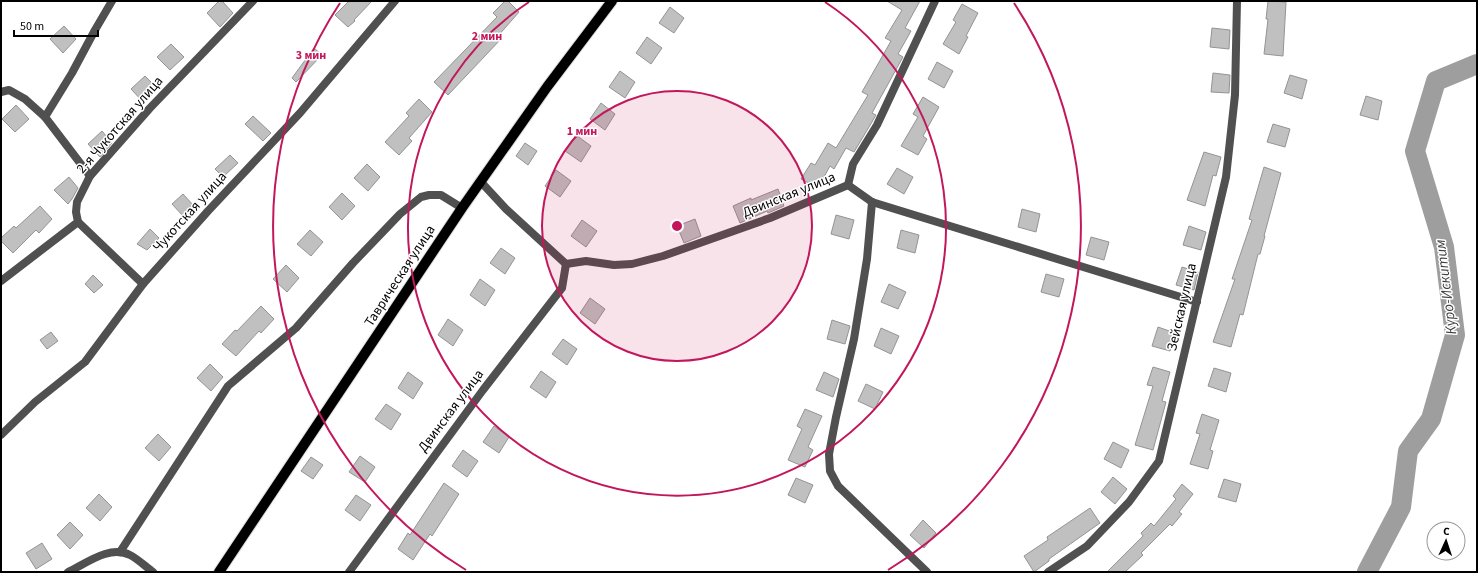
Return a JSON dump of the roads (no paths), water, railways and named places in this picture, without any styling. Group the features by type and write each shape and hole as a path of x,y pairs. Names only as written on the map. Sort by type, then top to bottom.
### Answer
{"main road":[{"name":"Таврическая улица","path":"219,572 462,208 547,87 612,1"}],"street":[{"path":"45,117 72,73 112,1"},
{"name":"2-я Чукотская улица","path":"78,222 76,212 77,202 90,176 150,108 253,1"},
{"name":"Чукотская улица","path":"1,435 35,402 86,362 143,284 208,211 300,113 395,1"},
{"name":"Двинская улица","path":"349,572 483,390 562,288 566,264 586,262 614,265 632,264 663,256 770,218 848,185 853,164 877,125 935,1"},
{"name":"Зейская улица","path":"1048,572 1087,546 1129,502 1159,461 1226,177 1235,95 1237,1"},
{"path":"1,92 10,90 25,99 45,117 90,176"},
{"path":"481,182 506,209 566,264"},
{"path":"848,185 872,202 1197,302"},
{"path":"120,552 228,386 296,328 400,214 421,198 429,195 441,195 462,208"},
{"path":"872,202 867,259 854,339 831,446 830,471 838,486 927,572"},
{"path":"1,281 78,222 143,284"},
{"path":"68,572 110,552 120,552 131,556 153,572"}],"waterway":[{"name":"Куро-Искитим","path":"1367,572 1401,507 1408,451 1431,419 1455,335 1444,247 1415,151 1436,81 1477,64"}]}
